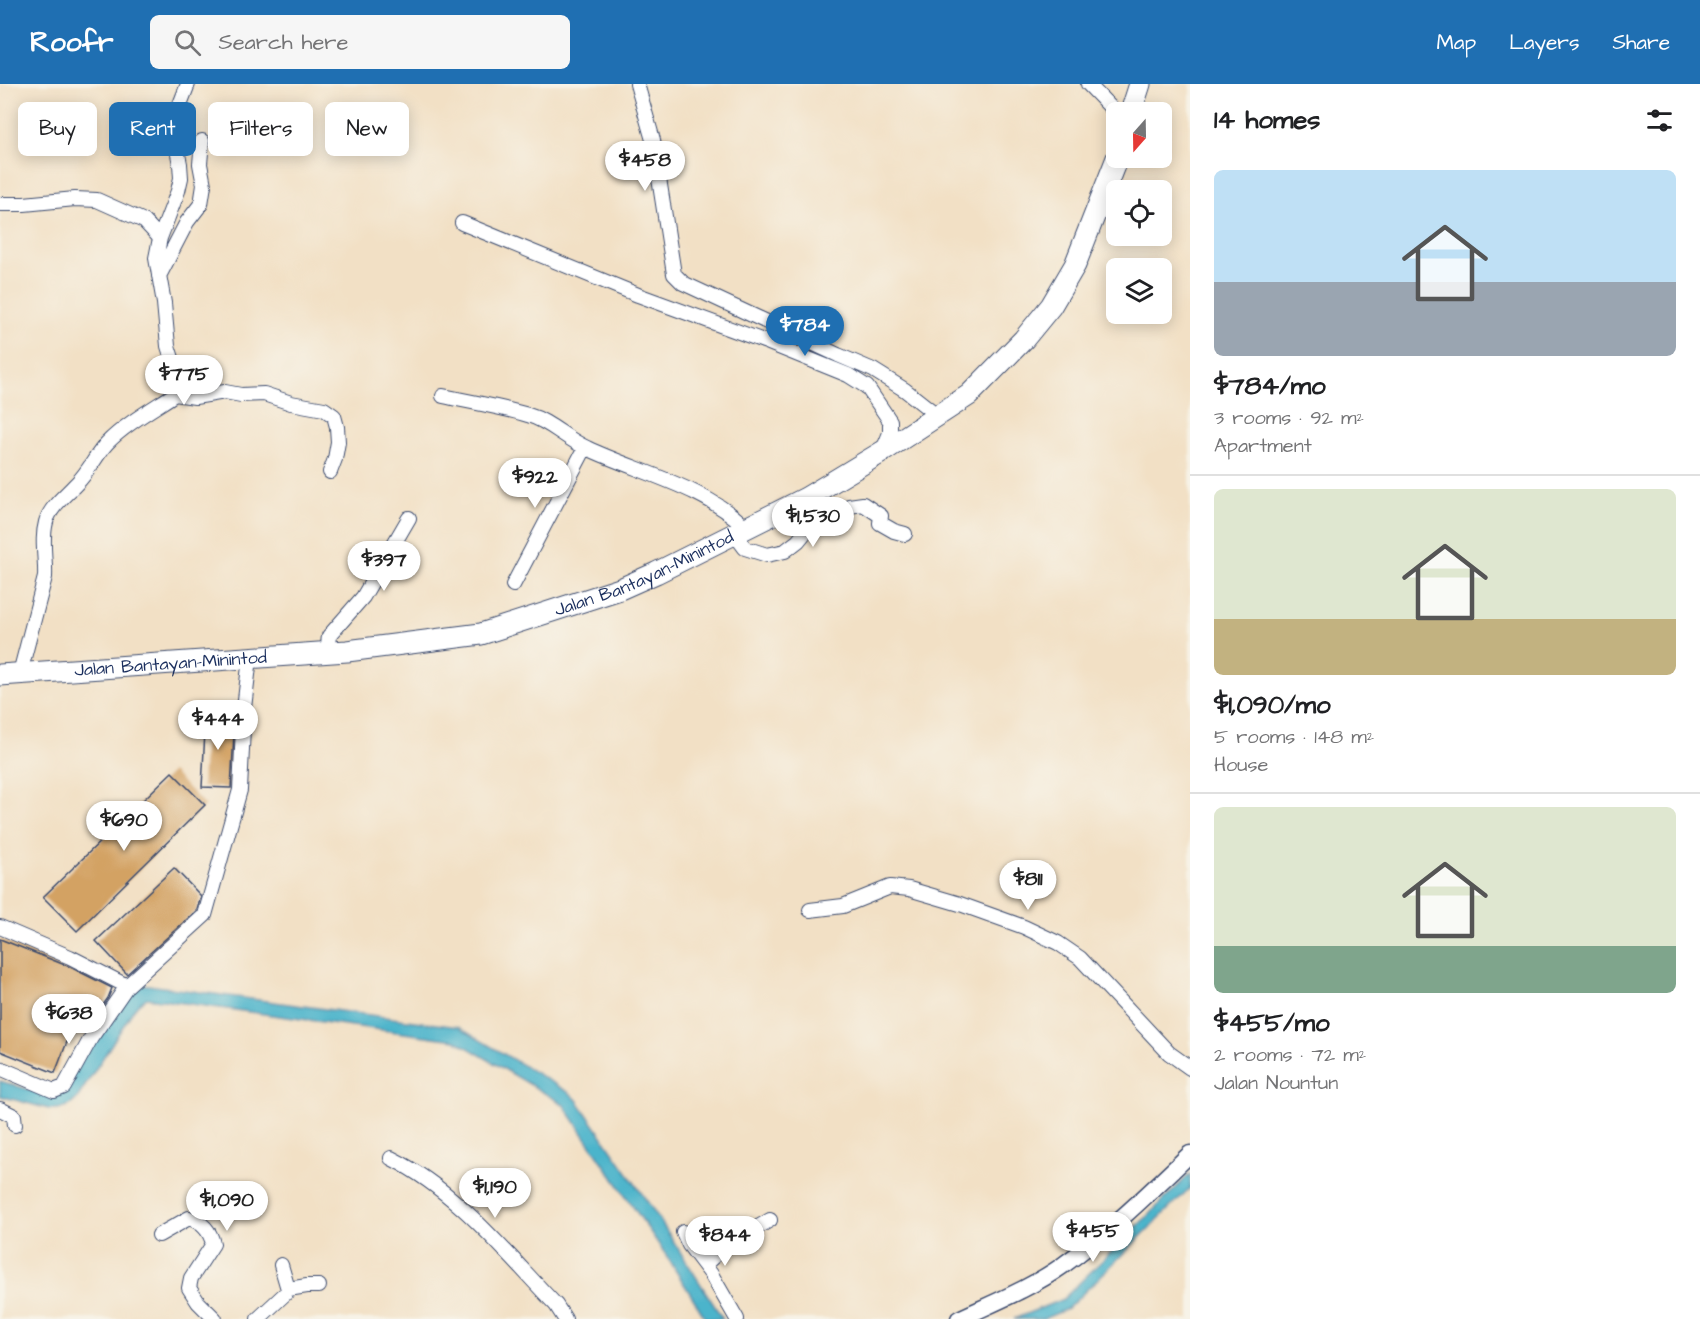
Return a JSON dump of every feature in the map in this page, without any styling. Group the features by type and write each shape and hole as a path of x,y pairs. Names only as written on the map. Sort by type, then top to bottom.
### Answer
{"main road":[{"path":"1134,102 1140,84"},
{"name":"Jalan Bantayan-Minintod","path":"10,674 327,652 438,640 489,631 620,589 656,573 806,498 969,395 1024,339 1051,306 1075,265 1114,168"}],"street":[{"path":"10,674 45,577 46,561 43,542 50,512 90,469 97,456 112,438 174,394 180,383 168,346 164,303 156,258 160,238 178,191 180,164 172,125 188,84"},
{"path":"637,84 653,140 674,274 683,283 873,370 905,390 938,416"},
{"path":"1088,84 1106,102"},
{"path":"159,276 187,222 201,204 204,185 200,164 202,141"},
{"path":"0,204 75,199 97,200 144,221 160,238"},
{"path":"462,223 638,295 848,375 867,387 890,421 890,433 882,452"},
{"path":"174,394 195,397 225,392 241,395 264,394 291,403 324,409 334,417 337,427 338,442 330,472"},
{"path":"443,396 544,420 585,448 647,472 715,503 734,516 745,548 767,555 785,551 798,541 812,524 849,506 863,504 880,516 880,523 905,534"},
{"path":"513,585 585,448"},
{"path":"327,652 329,636 363,597 409,518"},
{"path":"0,1068 54,1091 64,1087 91,1038 128,986 206,915 240,790 244,708 250,658"},
{"path":"810,910 843,906 890,887 960,904 1024,927 1058,943 1080,958 1169,1053 1190,1068"},
{"path":"0,927 70,957 128,986"},
{"path":"0,1109 14,1116 15,1125"},
{"path":"959,1319 1060,1268 1093,1242 1190,1154"},
{"path":"391,1158 415,1170 469,1215 556,1305 565,1319"},
{"path":"159,1234 189,1218 199,1221 212,1236 213,1244 190,1278 189,1288 198,1302 215,1319"},
{"path":"705,1265 728,1245 770,1220"},
{"path":"683,1232 736,1319"},
{"path":"258,1319 288,1289 281,1265"},
{"path":"288,1289 319,1286"}],"water":[{"path":"141,984 458,1027 570,1093 577,1100 656,1214 723,1319 706,1319 666,1255 563,1104 455,1040 147,998 134,1009 78,1097 69,1105 49,1109 0,1096 0,1081 54,1097 125,995"},
{"path":"1190,1174 1190,1188 1067,1309 1043,1319 1014,1319 1063,1299"}],"building":[{"path":"206,713 235,715 231,788 202,787"},
{"path":"172,772 205,805 77,931 43,897"},
{"path":"174,868 201,896 197,910 127,974 96,941"},
{"path":"0,939 70,967 112,988 108,998 91,1022 77,1016 55,1073 0,1051"}]}
